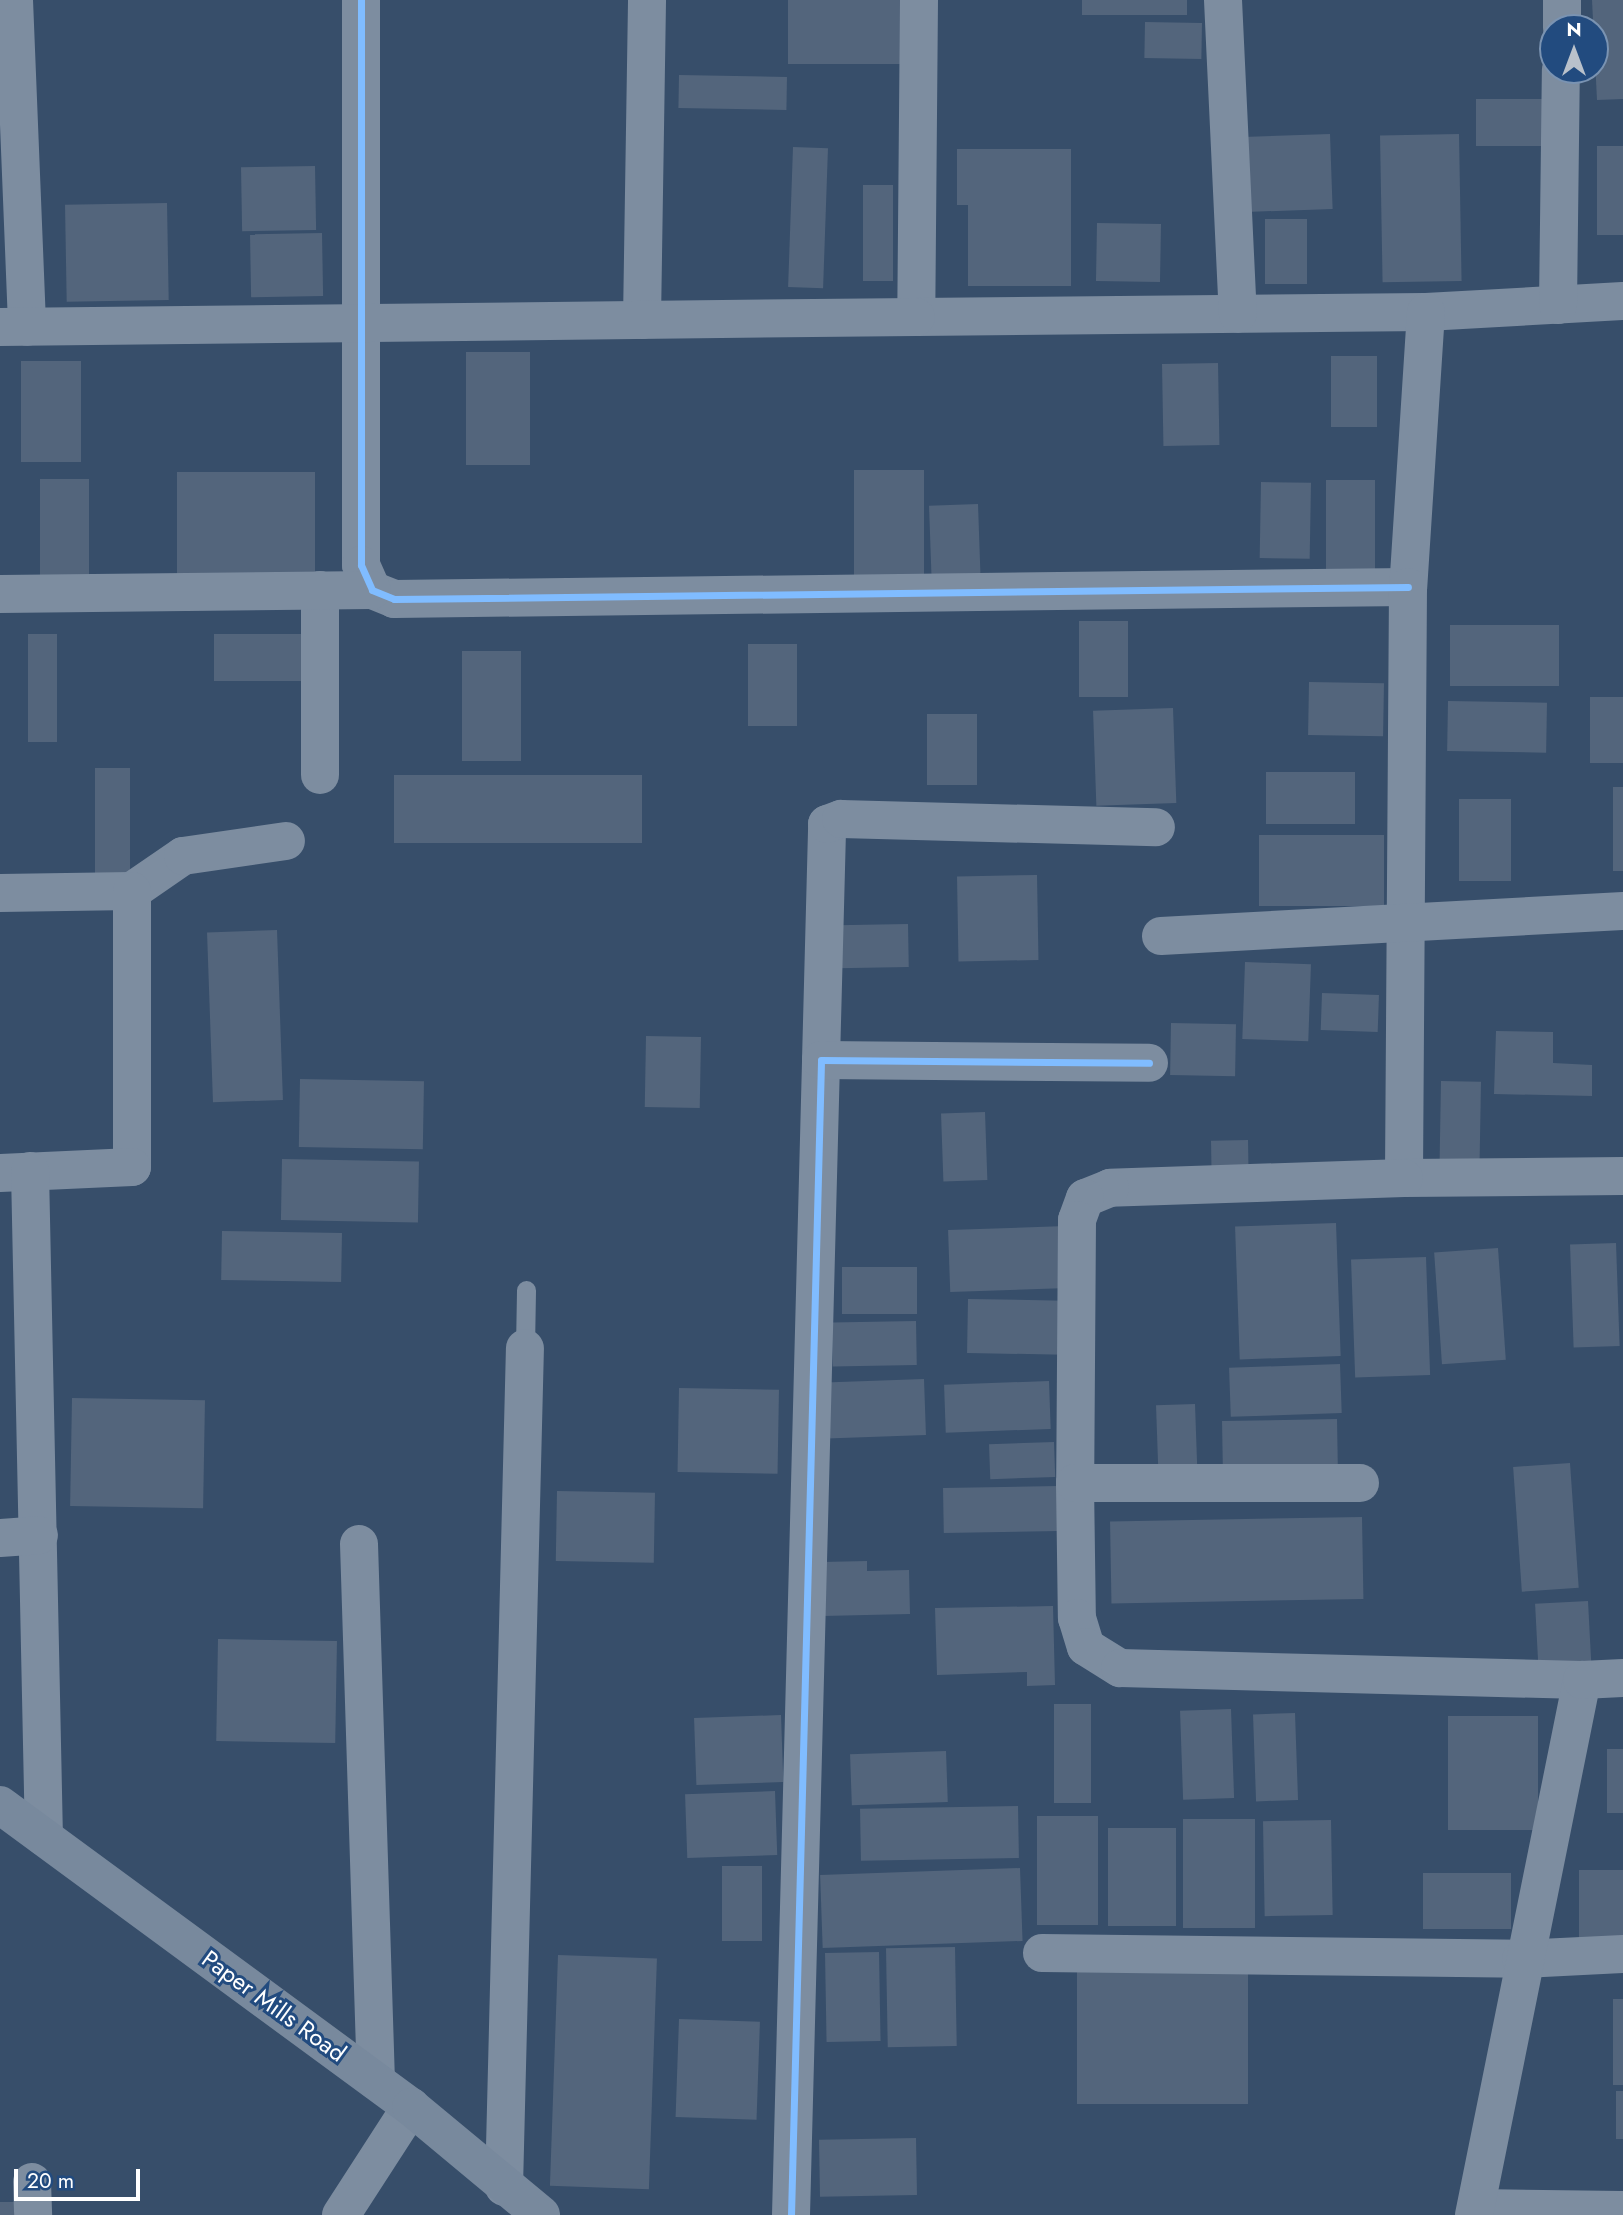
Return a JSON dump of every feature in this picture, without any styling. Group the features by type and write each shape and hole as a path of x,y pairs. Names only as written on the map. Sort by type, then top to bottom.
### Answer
{"main road":[{"name":"Paper Mills Road","path":"0,1805 411,2107 504,2187 541,2215"}],"street":[{"path":"14,0 13,327 361,320 642,320 1426,312 1623,301"},
{"path":"361,0 361,565 372,590"},
{"path":"642,320 647,0"},
{"path":"916,317 919,0"},
{"path":"1223,0 1238,314"},
{"path":"1558,305 1561,84"},
{"path":"1404,1178 1403,919 1408,587 1426,312"},
{"path":"0,594 372,590 394,599 1408,587"},
{"path":"320,590 320,775"},
{"path":"791,2215 827,824 841,819 1156,827"},
{"path":"0,893 132,891 183,856 286,841"},
{"path":"44,1838 39,1535 15,1172 132,1167 132,891"},
{"path":"1161,936 1403,919 1623,911"},
{"path":"821,1060 1149,1063"},
{"path":"1623,1176 1404,1178 1110,1188 1085,1198 1077,1220 1075,1483 1077,1618 1086,1647 1120,1668 1582,1680 1623,1678"},
{"path":"504,2187 525,1349"},
{"path":"1075,1483 1360,1483"},
{"path":"0,1538 39,1535"},
{"path":"359,1544 376,2081"},
{"path":"1582,1680 1521,1959 1475,2212 1623,2210"},
{"path":"1042,1953 1521,1959 1623,1954"},
{"path":"341,2215 411,2107"}],"lane":[{"path":"525,1349 526,1290"}],"building":[{"path":"788,0 905,0 905,64 788,64"},
{"path":"1082,0 1187,0 1187,15 1082,15"},
{"path":"1592,0 1623,0 1623,99 1597,100 1596,84 1609,84 1609,14 1593,14"},
{"path":"1145,22 1202,23 1201,59 1144,58"},
{"path":"679,75 787,77 786,110 678,108"},
{"path":"1476,99 1546,99 1546,146 1476,146"},
{"path":"1330,134 1333,209 1246,212 1243,137"},
{"path":"1459,134 1462,281 1383,282 1380,135"},
{"path":"1597,146 1623,146 1623,235 1597,235"},
{"path":"793,147 828,148 823,288 788,287"},
{"path":"957,149 1071,149 1071,286 968,286 968,205 957,205"},
{"path":"315,166 316,230 242,231 241,167"},
{"path":"863,185 893,185 893,281 863,281"},
{"path":"167,203 169,300 67,302 65,205"},
{"path":"1265,219 1307,219 1307,284 1265,284"},
{"path":"1097,223 1161,224 1160,282 1096,281"},
{"path":"322,233 323,296 251,297 250,234"},
{"path":"466,352 530,352 530,465 466,465"},
{"path":"1331,356 1377,356 1377,427 1331,427"},
{"path":"21,361 81,361 81,462 21,462"},
{"path":"1218,363 1219,445 1163,446 1162,364"},
{"path":"854,470 924,470 924,576 854,576"},
{"path":"177,472 315,472 315,586 177,586"},
{"path":"40,479 89,479 89,588 40,588"},
{"path":"1326,480 1375,480 1375,572 1326,572"},
{"path":"1261,482 1311,483 1310,559 1260,558"},
{"path":"978,504 980,574 931,576 929,506"},
{"path":"1079,621 1128,621 1128,697 1079,697"},
{"path":"1450,625 1559,625 1559,686 1450,686"},
{"path":"28,634 57,634 57,742 28,742"},
{"path":"214,634 313,634 313,681 214,681"},
{"path":"748,644 797,644 797,726 748,726"},
{"path":"462,651 521,651 521,761 462,761"},
{"path":"1309,682 1384,683 1383,736 1308,735"},
{"path":"1590,697 1623,697 1623,763 1590,763"},
{"path":"1448,701 1547,703 1546,753 1447,751"},
{"path":"1173,708 1176,803 1096,806 1093,711"},
{"path":"927,714 977,714 977,785 927,785"},
{"path":"95,768 130,768 130,886 95,886"},
{"path":"1266,772 1355,772 1355,824 1266,824"},
{"path":"394,775 642,775 642,843 394,843"},
{"path":"1613,787 1623,787 1623,871 1613,871"},
{"path":"1459,799 1511,799 1511,881 1459,881"},
{"path":"1259,835 1384,835 1384,906 1259,906"},
{"path":"1037,875 1038,960 958,961 957,876"},
{"path":"908,924 909,967 838,968 837,925"},
{"path":"277,930 283,1100 213,1102 207,932"},
{"path":"1245,962 1311,964 1308,1041 1242,1039"},
{"path":"1322,993 1379,995 1378,1032 1321,1030"},
{"path":"1171,1023 1236,1024 1235,1076 1170,1075"},
{"path":"1496,1031 1553,1032 1553,1063 1592,1065 1592,1096 1494,1094"},
{"path":"646,1036 701,1037 700,1108 645,1107"},
{"path":"300,1079 424,1081 423,1149 299,1147"},
{"path":"1441,1081 1481,1082 1479,1172 1439,1171"},
{"path":"985,1112 987,1180 943,1181 941,1114"},
{"path":"1248,1140 1249,1182 1212,1183 1211,1141"},
{"path":"282,1159 419,1161 418,1222 281,1220"},
{"path":"1336,1223 1341,1356 1240,1359 1235,1227"},
{"path":"1066,1226 1068,1288 950,1292 948,1230"},
{"path":"222,1231 342,1233 341,1282 221,1280"},
{"path":"1616,1243 1620,1346 1574,1348 1570,1245"},
{"path":"1498,1248 1506,1360 1442,1364 1434,1252"},
{"path":"1426,1257 1430,1375 1355,1378 1351,1260"},
{"path":"842,1267 917,1267 917,1314 842,1314"},
{"path":"968,1299 1065,1301 1064,1355 967,1353"},
{"path":"916,1321 917,1365 833,1366 832,1322"},
{"path":"1340,1364 1342,1413 1231,1417 1229,1368"},
{"path":"924,1379 926,1435 827,1438 825,1382"},
{"path":"1049,1381 1051,1429 946,1433 944,1385"},
{"path":"679,1388 779,1390 778,1474 678,1472"},
{"path":"72,1398 205,1400 203,1508 70,1506"},
{"path":"1195,1404 1197,1465 1158,1466 1156,1405"},
{"path":"1337,1419 1338,1470 1223,1472 1222,1421"},
{"path":"1054,1442 1055,1477 990,1479 989,1444"},
{"path":"1570,1463 1579,1588 1522,1592 1513,1467"},
{"path":"1058,1486 1059,1531 944,1533 943,1488"},
{"path":"557,1491 655,1493 654,1563 556,1561"},
{"path":"1362,1517 1363,1599 1111,1603 1110,1521"},
{"path":"867,1561 867,1571 909,1570 910,1614 823,1616 822,1562"},
{"path":"1588,1601 1591,1667 1539,1670 1535,1604"},
{"path":"1053,1606 1055,1685 1027,1686 1027,1672 937,1675 935,1608"},
{"path":"218,1639 337,1641 335,1743 216,1741"},
{"path":"1054,1704 1091,1704 1091,1803 1054,1803"},
{"path":"1231,1709 1234,1798 1183,1800 1180,1711"},
{"path":"1295,1713 1298,1800 1256,1801 1253,1714"},
{"path":"781,1715 783,1782 696,1785 694,1718"},
{"path":"1448,1716 1538,1716 1538,1830 1448,1830"},
{"path":"1607,1749 1623,1749 1623,1813 1607,1813"},
{"path":"946,1751 948,1802 852,1805 850,1754"},
{"path":"775,1791 777,1855 687,1858 685,1794"},
{"path":"1018,1806 1019,1858 861,1861 860,1809"},
{"path":"1037,1816 1098,1816 1098,1925 1037,1925"},
{"path":"1183,1819 1255,1819 1255,1928 1183,1928"},
{"path":"1331,1820 1333,1915 1265,1916 1263,1821"},
{"path":"1108,1828 1176,1828 1176,1926 1108,1926"},
{"path":"722,1866 762,1866 762,1941 722,1941"},
{"path":"1020,1868 1023,1941 823,1948 820,1875"},
{"path":"1579,1870 1623,1870 1623,1939 1579,1939"},
{"path":"1423,1873 1511,1873 1511,1929 1423,1929"},
{"path":"955,1947 957,2046 888,2047 886,1948"},
{"path":"879,1952 881,2041 827,2042 825,1953"},
{"path":"558,1955 657,1958 649,2189 550,2186"},
{"path":"1077,1961 1248,1961 1248,2104 1077,2104"},
{"path":"1613,1999 1623,1999 1623,2085 1613,2085"},
{"path":"679,2019 760,2022 757,2120 676,2117"},
{"path":"1616,2091 1623,2091 1623,2139 1616,2139"},
{"path":"916,2138 917,2195 820,2197 819,2140"},
{"path":"0,2202 14,2202 14,2215 0,2215"}],"cycle path":[{"path":"361,0 361,565 372,590 394,599 1408,587"},
{"path":"791,2215 821,1060 1149,1063"}]}
